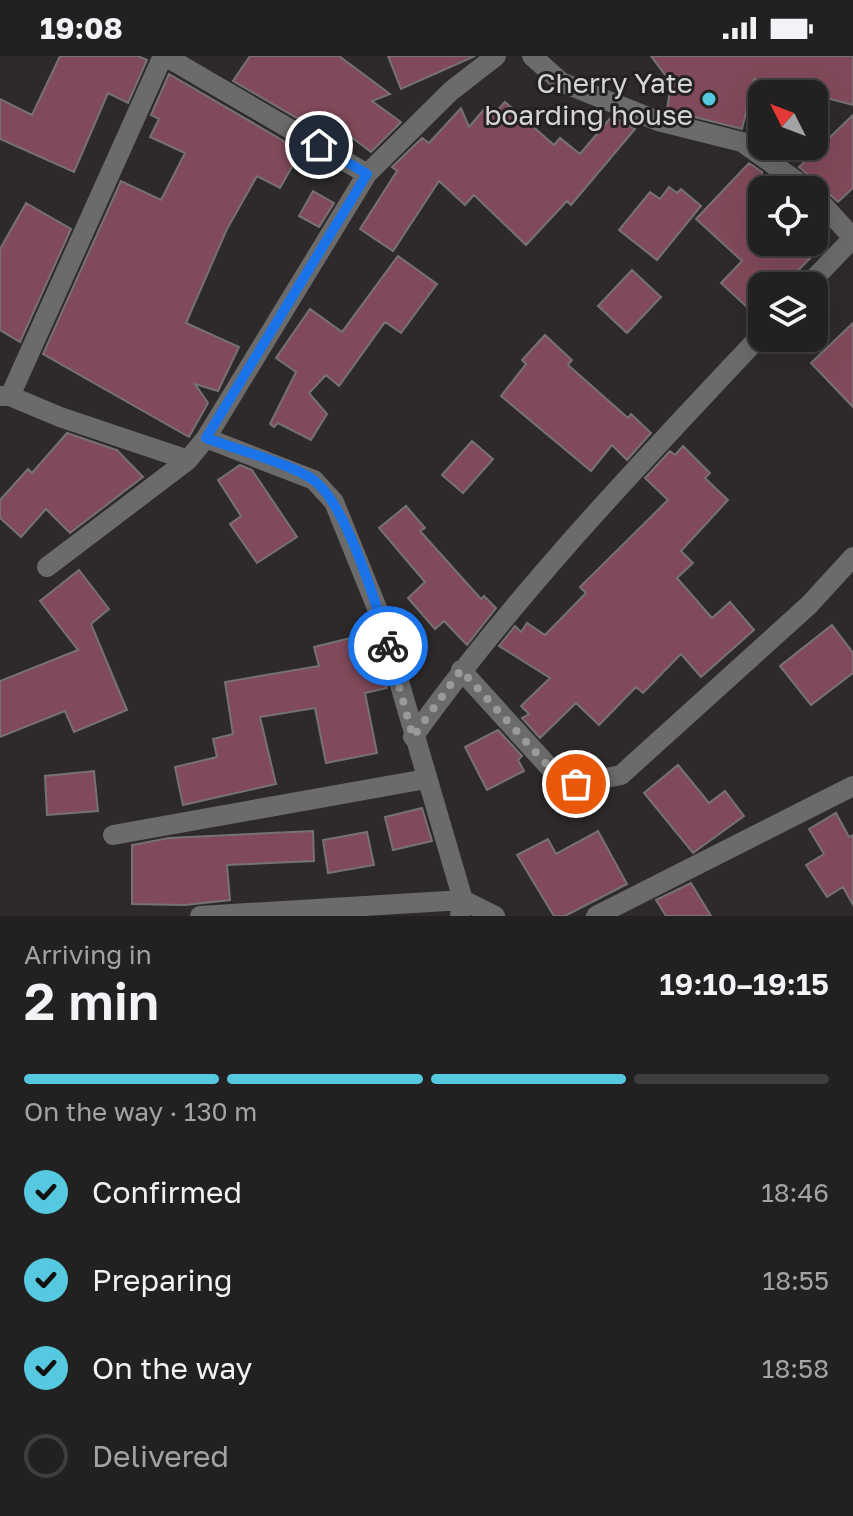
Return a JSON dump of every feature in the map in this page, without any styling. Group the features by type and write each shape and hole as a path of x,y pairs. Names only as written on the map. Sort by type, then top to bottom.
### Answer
{"street":[{"path":"188,460 5,396 164,56 367,174"},
{"path":"47,567 188,460 206,438 367,174 451,91 496,56"},
{"path":"532,56 561,82 658,121 742,142 789,176"},
{"path":"820,272 853,238 828,210"},
{"path":"413,737 461,670 585,521 748,349"},
{"path":"206,438 314,480 334,502 379,613 462,908"},
{"path":"461,670 550,768 576,784 621,775 809,605 853,557"},
{"path":"113,835 426,779"},
{"path":"596,916 853,786"},
{"path":"200,916 462,908 495,916"}],"building":[{"path":"60,56 138,56 147,60 128,103 108,93 74,172 0,139 0,99 32,115"},
{"path":"250,56 339,56 390,94 372,101 401,122 371,152 321,114 314,128 233,81"},
{"path":"388,56 475,56 401,89"},
{"name":"Cherry Yate boarding house","path":"651,56 853,56 853,105 828,98 828,80 748,80 748,104 742,129 667,110 671,83"},
{"path":"169,74 301,151 280,188 257,176 227,229 186,323 239,347 218,391 195,384 208,403 189,437 43,354 121,181 161,200 185,153 150,137 159,119 151,115"},
{"path":"505,102 554,145 560,138 580,154 612,116 635,129 571,205 567,201 526,245 474,195 465,205 439,181 393,251 360,229 397,171 392,167 422,138 429,143 461,108 469,127 486,107 494,114"},
{"path":"853,115 853,188 838,202 828,193 828,176 809,176 799,167 806,160 828,160 828,139"},
{"path":"749,163 762,172 762,176 748,176 748,256 812,256 797,272 748,272 748,308 721,283 742,261 696,219"},
{"path":"669,187 677,193 681,189 701,206 657,260 619,230 650,192 660,199"},
{"path":"313,191 334,203 319,227 299,216"},
{"path":"26,203 71,229 20,342 0,330 0,249"},
{"path":"398,256 437,284 401,333 385,322 339,386 326,375 309,393 327,414 311,440 278,423 274,427 270,424 296,372 276,358 310,309 342,332"},
{"path":"632,270 661,297 627,333 598,306"},
{"path":"853,323 853,407 811,363 823,352 828,352 828,347"},
{"path":"545,335 572,360 568,365 628,418 631,414 651,433 627,460 612,445 591,471 501,396 526,364 522,360"},
{"path":"67,433 117,450 143,477 70,533 46,509 21,537 0,518 0,500 28,469 32,473"},
{"path":"472,441 493,459 463,493 442,475"},
{"path":"683,446 710,473 705,478 728,500 681,551 693,563 677,578 712,618 730,602 754,630 701,677 681,654 643,693 636,687 599,725 576,703 540,738 522,718 529,714 521,706 550,678 499,646 515,626 521,632 527,623 545,635 586,593 580,587 668,500 645,478 670,451 675,455"},
{"path":"240,465 252,470 297,537 257,563 230,524 241,516 218,480"},
{"path":"406,506 425,528 420,531 481,599 484,596 496,608 467,645 444,621 435,629 408,598 425,582 379,528"},
{"path":"79,570 109,609 91,624 127,710 74,732 65,711 0,737 0,681 78,650 40,601"},
{"path":"832,625 853,653 853,673 811,705 780,666"},
{"path":"371,633 387,688 365,693 377,753 326,763 315,708 260,717 276,784 183,805 175,767 217,757 213,739 233,734 225,682 319,666 314,647"},
{"path":"498,730 522,756 518,760 524,771 487,790 465,747"},
{"path":"678,765 709,803 725,791 744,816 693,853 644,793"},
{"path":"94,771 98,811 47,815 45,776"},
{"path":"422,808 432,841 393,850 385,817"},
{"path":"836,813 849,837 853,835 853,905 843,887 827,897 806,865 824,854 809,829"},
{"path":"313,831 314,861 227,865 230,900 185,905 132,904 132,845 169,838"},
{"path":"598,831 627,884 565,916 554,916 517,855 548,839 556,854"},
{"path":"367,832 374,865 328,873 323,840"},
{"path":"691,883 711,916 666,916 656,900"}],"way so far":[{"path":"388,646 413,737 461,670 550,768 576,784"}],"place":[{"name":"Cherry Yate boarding house","path":"709,99"}],"route":[{"path":"319,145 367,174 206,438 314,480 334,502 379,613 388,646"}]}
